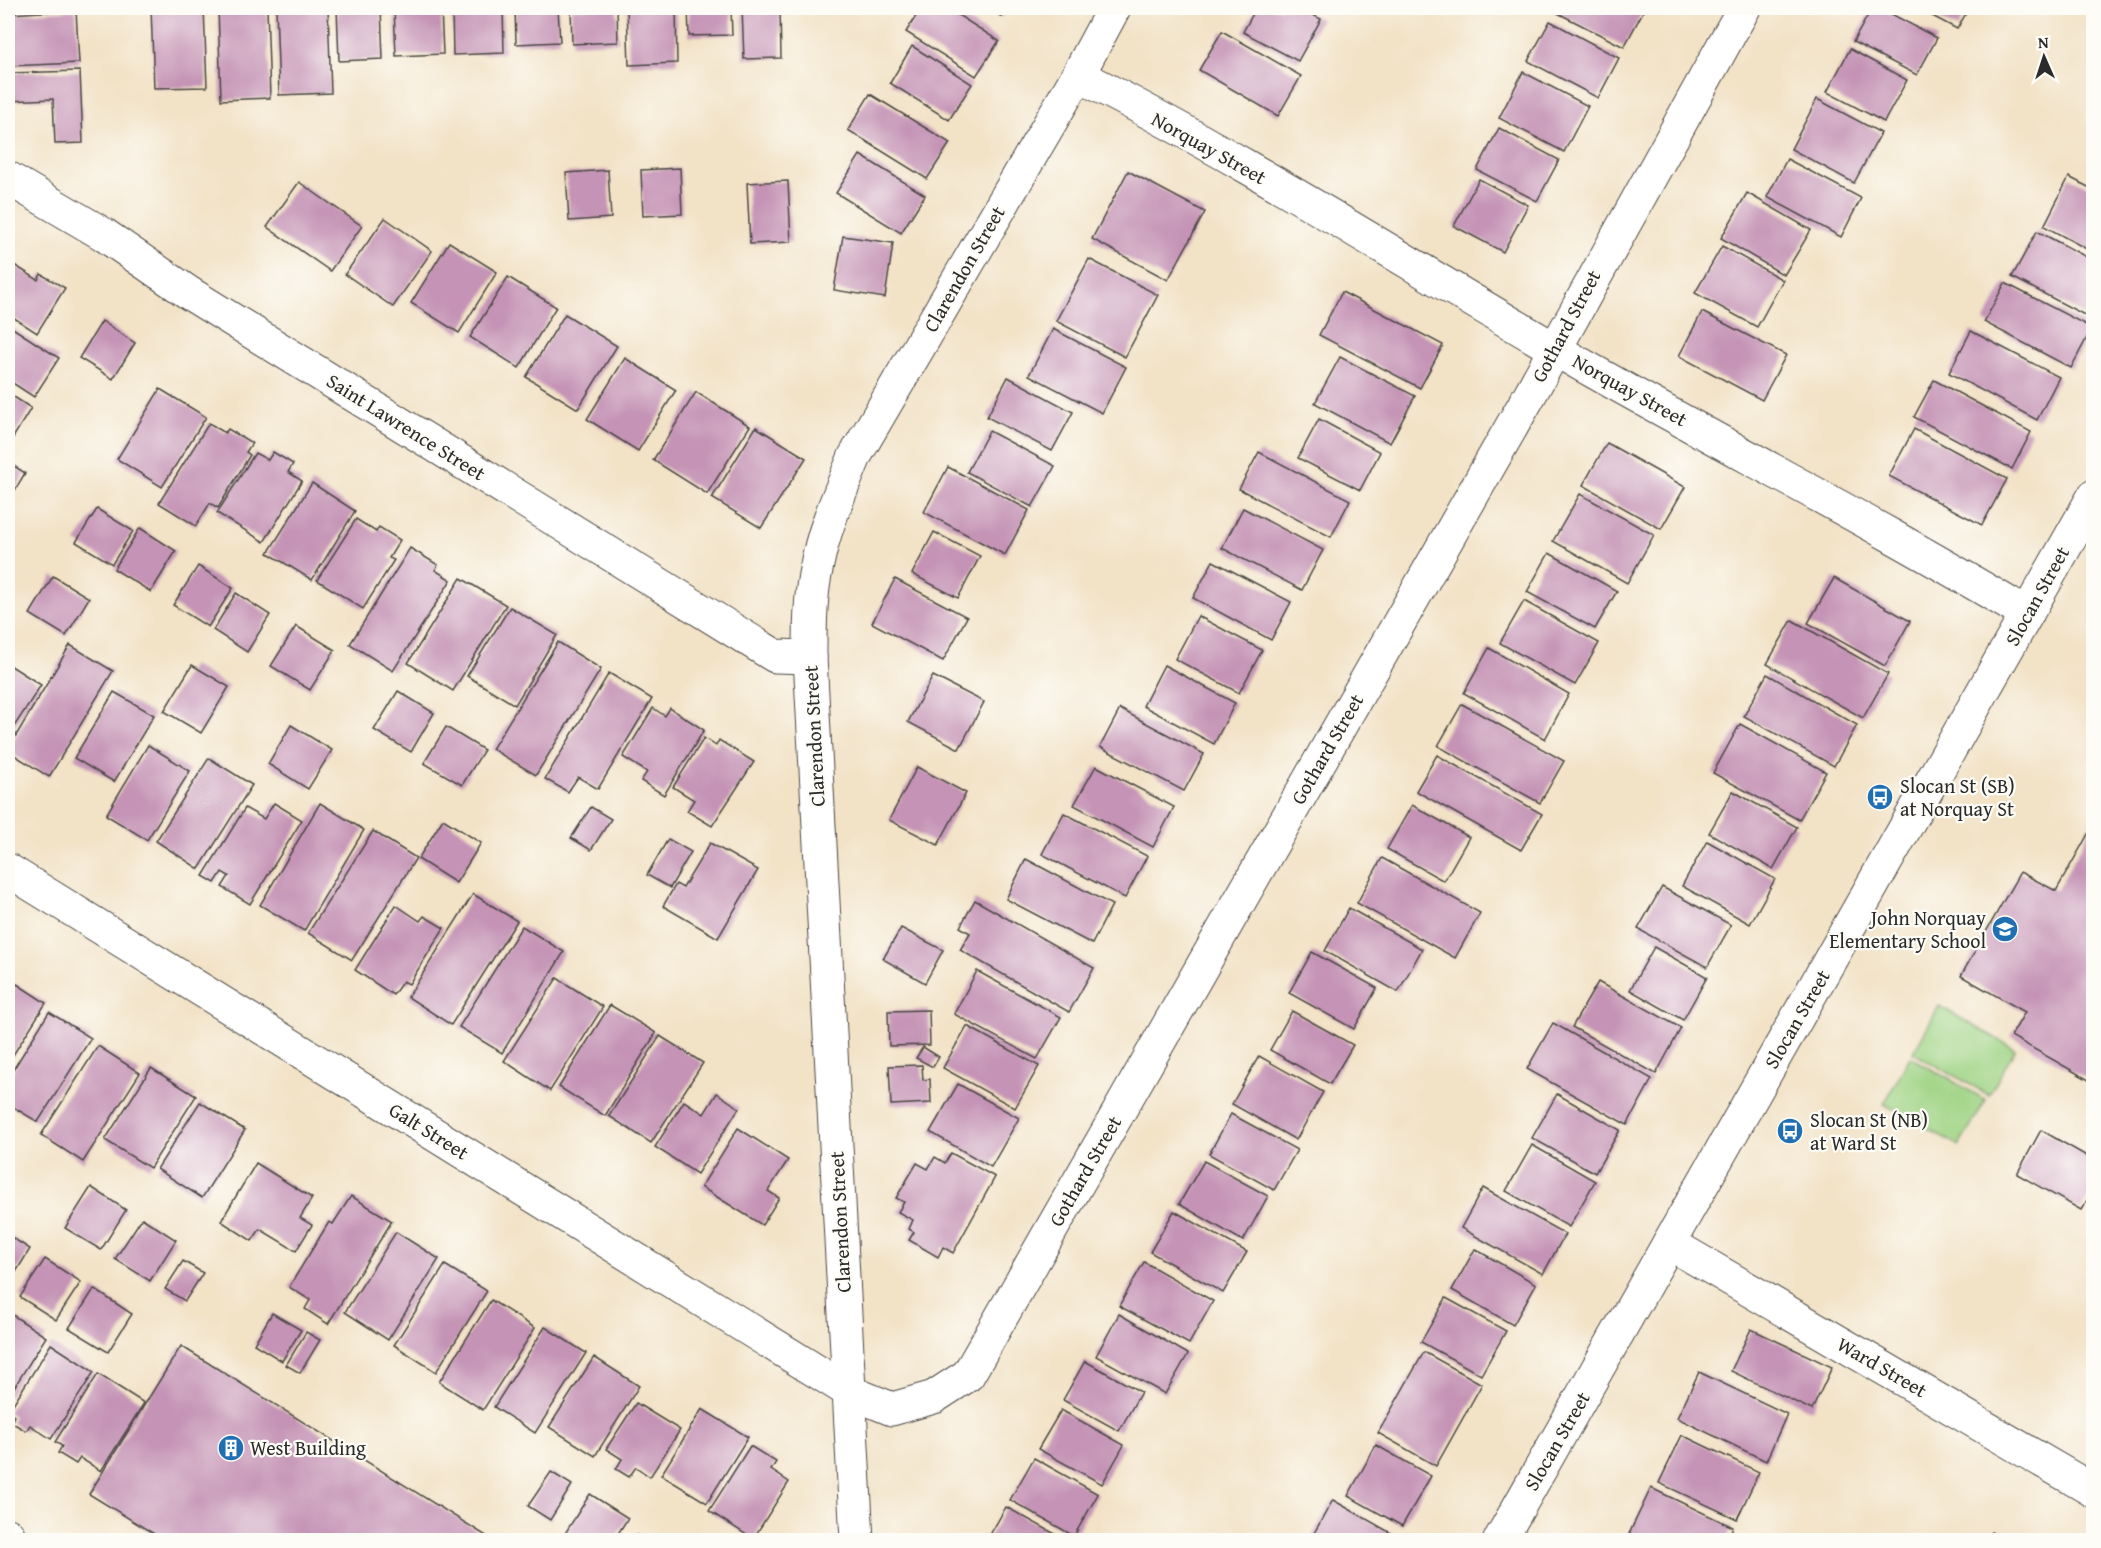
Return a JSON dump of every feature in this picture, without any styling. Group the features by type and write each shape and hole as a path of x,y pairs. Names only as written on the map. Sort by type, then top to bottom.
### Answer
{"street":[{"name":"Clarendon Street","path":"857,1540 810,657 810,614 817,564 832,512 855,456 1078,75 1113,8"},
{"name":"Gothard Street","path":"850,1392 892,1409 934,1397 968,1375 1555,348 1744,8"},
{"name":"Norquay Street","path":"1078,75 2026,614"},
{"name":"Saint Lawrence Street","path":"8,178 103,234 189,293 775,656 810,657"},
{"name":"Slocan Street","path":"1500,1540 2094,496"},
{"name":"Galt Street","path":"8,870 850,1392"},
{"name":"Ward Street","path":"1669,1243 2094,1491"},
{"path":"8,1535 11,1540"}],"green space":[{"path":"1939,1006 2015,1049 1989,1095 1913,1053"},
{"path":"1910,1057 1986,1100 1959,1146 1884,1104"}],"building":[{"path":"151,8 204,8 207,87 154,88"},
{"path":"218,8 267,8 270,98 221,100"},
{"path":"276,8 328,8 331,93 279,95"},
{"path":"337,8 381,8 383,59 339,61"},
{"path":"394,8 441,8 443,54 396,56"},
{"path":"452,8 503,8 504,53 453,55"},
{"path":"515,8 558,8 560,42 516,44"},
{"path":"571,8 617,8 618,42 572,44"},
{"path":"627,8 676,8 677,63 629,65"},
{"path":"688,8 731,8 732,35 689,36"},
{"path":"742,8 780,8 781,58 744,59"},
{"path":"921,8 947,8 999,41 976,76 906,32"},
{"path":"987,8 1008,8 1002,17"},
{"path":"1256,8 1298,8 1321,19 1298,61 1243,32"},
{"path":"1548,8 1645,8 1624,47"},
{"path":"1872,8 1880,8 1937,38 1917,75 1853,42"},
{"path":"1917,8 1969,8 1957,29"},
{"path":"76,10 79,63 8,66 8,14"},
{"path":"1550,21 1619,58 1598,98 1528,61"},
{"path":"1222,31 1301,76 1278,116 1199,70"},
{"path":"912,46 972,84 949,120 890,83"},
{"path":"1850,49 1907,80 1884,122 1827,92"},
{"path":"80,71 83,143 55,144 53,99 8,101 8,73"},
{"path":"1523,72 1588,106 1564,152 1499,118"},
{"path":"870,94 950,143 927,179 848,130"},
{"path":"1817,99 1881,133 1854,183 1791,149"},
{"path":"1499,128 1559,160 1537,201 1477,170"},
{"path":"860,155 925,195 901,233 836,193"},
{"path":"1787,159 1861,198 1841,237 1767,197"},
{"path":"680,168 682,214 643,216 641,170"},
{"path":"608,170 611,218 569,221 566,173"},
{"path":"1128,171 1205,212 1168,280 1092,239"},
{"path":"2069,177 2094,190 2094,253 2044,226"},
{"path":"1479,179 1528,205 1503,252 1454,226"},
{"path":"788,181 791,242 750,244 747,183"},
{"path":"299,182 362,226 330,271 267,227"},
{"path":"1747,193 1811,230 1784,275 1721,238"},
{"path":"385,218 432,251 393,307 345,274"},
{"path":"2037,231 2094,261 2094,320 2012,277"},
{"path":"843,236 893,243 885,298 834,290"},
{"path":"449,242 497,272 459,333 411,303"},
{"path":"1722,246 1783,280 1757,327 1695,293"},
{"path":"1089,259 1158,295 1125,357 1056,321"},
{"path":"8,261 38,280 41,274 65,288 37,333 8,314"},
{"path":"508,277 556,307 519,368 470,337"},
{"path":"2005,283 2092,328 2071,368 1984,322"},
{"path":"1342,292 1443,345 1420,388 1319,335"},
{"path":"1702,312 1786,355 1762,400 1679,356"},
{"path":"565,314 617,346 578,409 526,377"},
{"path":"102,321 135,343 113,379 79,358"},
{"path":"8,325 59,358 34,397 8,380"},
{"path":"1053,329 1126,367 1102,413 1029,375"},
{"path":"1971,331 2059,377 2037,420 1949,373"},
{"path":"1340,357 1415,396 1390,443 1315,403"},
{"path":"625,358 676,390 638,451 587,419"},
{"path":"1008,377 1073,412 1052,451 987,417"},
{"path":"1934,380 2031,432 2012,469 1914,417"},
{"path":"160,389 206,417 162,487 117,459"},
{"path":"696,392 750,426 707,494 653,460"},
{"path":"8,393 31,408 8,446"},
{"path":"1319,419 1380,452 1360,490 1298,458"},
{"path":"209,423 225,433 228,429 252,443 246,452 250,455 218,508 210,503 196,526 159,503"},
{"path":"756,427 806,458 761,528 712,498"},
{"path":"1914,429 2007,479 1982,525 1889,476"},
{"path":"989,431 1055,466 1032,507 967,472"},
{"path":"1607,443 1685,487 1661,529 1583,485"},
{"path":"273,452 293,464 288,472 302,481 264,542 217,513 255,453 268,460"},
{"path":"1259,452 1350,500 1331,537 1239,489"},
{"path":"8,462 25,473 8,502"},
{"path":"948,467 1029,510 1005,555 924,512"},
{"path":"312,483 355,511 312,580 268,553"},
{"path":"1580,494 1654,535 1627,583 1553,541"},
{"path":"1243,508 1323,550 1302,590 1222,548"},
{"path":"97,509 133,531 112,564 76,542"},
{"path":"356,519 376,532 379,527 400,540 389,558 394,560 363,609 317,580"},
{"path":"140,528 176,551 151,592 114,569"},
{"path":"934,532 980,556 958,598 912,574"},
{"path":"410,548 438,565 435,570 451,580 393,671 350,644"},
{"path":"1549,553 1617,591 1595,629 1527,592"},
{"path":"1213,561 1291,602 1271,640 1193,598"},
{"path":"198,566 233,588 208,627 173,605"},
{"path":"53,576 89,598 66,636 30,614"},
{"path":"461,578 506,605 453,691 408,663"},
{"path":"1834,578 1910,621 1885,666 1808,623"},
{"path":"895,579 967,617 943,661 872,623"},
{"path":"236,593 270,615 247,652 213,630"},
{"path":"1524,601 1599,643 1575,685 1500,643"},
{"path":"510,607 557,635 515,705 467,676"},
{"path":"1198,616 1262,650 1239,693 1175,659"},
{"path":"1792,620 1888,674 1863,718 1767,664"},
{"path":"296,626 335,650 310,690 271,666"},
{"path":"558,642 601,669 536,775 492,749"},
{"path":"70,645 113,671 49,777 8,749"},
{"path":"1489,648 1569,694 1545,739 1464,693"},
{"path":"8,664 41,685 8,736"},
{"path":"192,665 229,687 201,733 164,711"},
{"path":"1164,665 1235,703 1214,744 1143,706"},
{"path":"609,673 652,699 598,789 578,777 568,792 545,779"},
{"path":"1767,674 1857,725 1834,766 1744,716"},
{"path":"933,676 984,702 959,749 908,722"},
{"path":"398,691 434,713 411,752 374,730"},
{"path":"114,692 154,715 114,782 74,758"},
{"path":"1462,704 1564,761 1540,803 1438,746"},
{"path":"653,708 665,716 670,708 704,730 664,795 641,781 647,772 623,757"},
{"path":"1120,709 1204,754 1184,791 1100,747"},
{"path":"1740,724 1826,772 1799,820 1713,773"},
{"path":"291,725 332,750 308,789 268,764"},
{"path":"446,727 484,750 462,785 424,763"},
{"path":"704,738 716,746 719,740 754,762 712,826 687,811 694,800 673,787"},
{"path":"148,745 190,771 147,840 106,815"},
{"path":"1437,755 1542,814 1521,850 1416,791"},
{"path":"209,758 252,785 199,869 156,841"},
{"path":"1096,766 1174,807 1153,847 1074,805"},
{"path":"917,767 966,793 938,845 889,820"},
{"path":"1733,791 1797,827 1773,869 1709,833"},
{"path":"274,803 302,820 250,904 222,887 229,876 222,872 215,883 203,876 245,808 264,819"},
{"path":"320,803 364,830 304,931 260,905"},
{"path":"1412,805 1469,837 1444,881 1387,849"},
{"path":"591,807 611,819 591,850 571,838"},
{"path":"1064,813 1147,856 1125,898 1042,854"},
{"path":"443,819 481,843 456,883 418,859"},
{"path":"2091,829 2094,831 2094,1083 2011,1036 2025,1012 1961,976 2020,872 2056,891"},
{"path":"373,831 416,858 352,960 308,933"},
{"path":"668,839 691,852 670,888 647,875"},
{"path":"1707,841 1775,879 1750,924 1682,886"},
{"path":"710,843 758,870 718,938 663,906 676,884 683,888"},
{"path":"1382,858 1480,913 1455,958 1357,903"},
{"path":"1026,859 1112,905 1092,944 1006,899"},
{"path":"1662,887 1731,925 1707,967 1638,929"},
{"path":"473,894 517,921 451,1025 408,997"},
{"path":"975,900 1094,968 1069,1012 960,950 970,933 960,927"},
{"path":"396,905 420,921 424,916 444,928 409,984 403,981 393,995 355,970"},
{"path":"1349,908 1422,949 1398,992 1325,951"},
{"path":"522,926 564,952 502,1053 459,1027"},
{"path":"901,928 943,950 925,983 883,959"},
{"path":"1654,947 1707,977 1683,1020 1630,990"},
{"path":"1312,952 1377,988 1354,1029 1289,993"},
{"path":"977,971 1061,1017 1037,1059 954,1014"},
{"path":"557,978 603,1007 550,1091 504,1061"},
{"path":"1598,982 1681,1028 1656,1074 1572,1027"},
{"path":"17,984 46,1003 8,1063 8,991 11,993"},
{"path":"610,1005 656,1033 605,1116 559,1087"},
{"path":"929,1010 930,1045 889,1046 888,1011"},
{"path":"1292,1011 1353,1045 1330,1084 1270,1050"},
{"path":"49,1012 91,1038 38,1122 8,1104 8,1078"},
{"path":"1553,1023 1652,1079 1627,1125 1527,1069"},
{"path":"967,1026 1039,1066 1015,1108 943,1068"},
{"path":"660,1036 703,1063 651,1143 609,1116"},
{"path":"98,1046 140,1073 83,1162 41,1135"},
{"path":"923,1047 939,1057 933,1067 916,1058"},
{"path":"1259,1056 1323,1092 1296,1140 1232,1104"},
{"path":"922,1065 923,1080 930,1079 931,1103 891,1105 889,1066"},
{"path":"151,1068 196,1096 150,1168 105,1140"},
{"path":"958,1084 1019,1118 991,1167 930,1132"},
{"path":"717,1093 739,1108 697,1174 655,1147 684,1101 704,1114"},
{"path":"1557,1094 1620,1130 1595,1173 1532,1138"},
{"path":"200,1102 245,1130 202,1198 157,1169"},
{"path":"1231,1114 1297,1150 1274,1190 1209,1154"},
{"path":"738,1128 788,1160 768,1191 779,1198 762,1225 701,1187"},
{"path":"2041,1130 2090,1158 2094,1152 2094,1189 2081,1210 2017,1174"},
{"path":"1532,1145 1595,1181 1569,1227 1506,1191"},
{"path":"951,1153 995,1177 953,1253 943,1247 938,1257 909,1240 914,1232 909,1229 913,1220 898,1212 904,1202 896,1198 917,1163 928,1169 935,1157 945,1163"},
{"path":"1204,1161 1268,1196 1243,1241 1179,1204"},
{"path":"256,1163 312,1198 300,1218 312,1225 296,1251 260,1229 252,1241 221,1221"},
{"path":"91,1187 126,1210 101,1250 65,1228"},
{"path":"1483,1188 1565,1234 1543,1274 1461,1228"},
{"path":"351,1196 392,1221 328,1324 305,1309 310,1300 289,1287 329,1222 333,1224"},
{"path":"1174,1211 1247,1252 1223,1293 1150,1252"},
{"path":"142,1218 176,1240 150,1281 115,1259"},
{"path":"396,1232 439,1259 388,1340 345,1312"},
{"path":"8,1235 30,1249 8,1285"},
{"path":"1475,1249 1536,1284 1513,1325 1452,1290"},
{"path":"45,1259 81,1282 56,1320 20,1297"},
{"path":"183,1261 203,1273 185,1301 165,1289"},
{"path":"1144,1262 1213,1301 1189,1344 1119,1306"},
{"path":"445,1265 487,1291 436,1372 394,1345"},
{"path":"94,1289 132,1314 108,1352 69,1328"},
{"path":"1446,1298 1506,1331 1481,1375 1421,1342"},
{"path":"491,1300 535,1328 483,1410 439,1382"},
{"path":"8,1312 46,1337 8,1397"},
{"path":"272,1313 301,1330 282,1361 254,1344"},
{"path":"1119,1314 1188,1354 1165,1394 1096,1356"},
{"path":"545,1327 586,1353 535,1433 494,1407"},
{"path":"1751,1329 1832,1367 1812,1410 1731,1371"},
{"path":"306,1332 320,1340 300,1373 286,1365"},
{"path":"51,1344 94,1372 51,1439 30,1425 26,1431 11,1422 14,1416 8,1412"},
{"name":"West Building","path":"181,1346 488,1537 486,1540 164,1540 89,1494"},
{"path":"1424,1352 1482,1384 1436,1466 1378,1433"},
{"path":"594,1357 639,1386 595,1456 549,1427"},
{"path":"1085,1361 1141,1392 1119,1431 1063,1400"},
{"path":"1699,1372 1787,1414 1766,1461 1677,1418"},
{"path":"98,1374 144,1403 101,1471 80,1458 76,1464 58,1453 62,1446 55,1442"},
{"path":"636,1403 680,1430 650,1477 636,1467 629,1477 616,1469 622,1459 606,1449"},
{"path":"702,1409 748,1437 707,1503 661,1475"},
{"path":"1061,1410 1124,1445 1102,1484 1038,1449"},
{"path":"1682,1435 1759,1472 1737,1519 1659,1483"},
{"path":"1376,1445 1431,1476 1402,1526 1348,1496"},
{"path":"750,1446 776,1462 771,1470 789,1482 753,1539 709,1511"},
{"path":"1034,1458 1098,1494 1074,1536 1010,1500"},
{"path":"551,1472 572,1485 550,1520 528,1506"},
{"path":"1651,1488 1733,1527 1726,1540 1642,1540 1629,1534"},
{"path":"590,1494 628,1518 614,1540 573,1540 564,1535"},
{"path":"1333,1500 1398,1537 1396,1540 1310,1540"},
{"path":"1006,1507 1066,1540 987,1540"},
{"path":"1991,1532 2007,1540 1987,1540"},
{"path":"637,1535 646,1540 633,1540"}],"place":[{"name":"Slocan St (SB) at Norquay St","path":"1880,797"},
{"name":"John Norquay Elementary School","path":"2005,929"},
{"name":"Slocan St (NB) at Ward St","path":"1790,1131"},
{"name":"West Building","path":"231,1448"}]}
